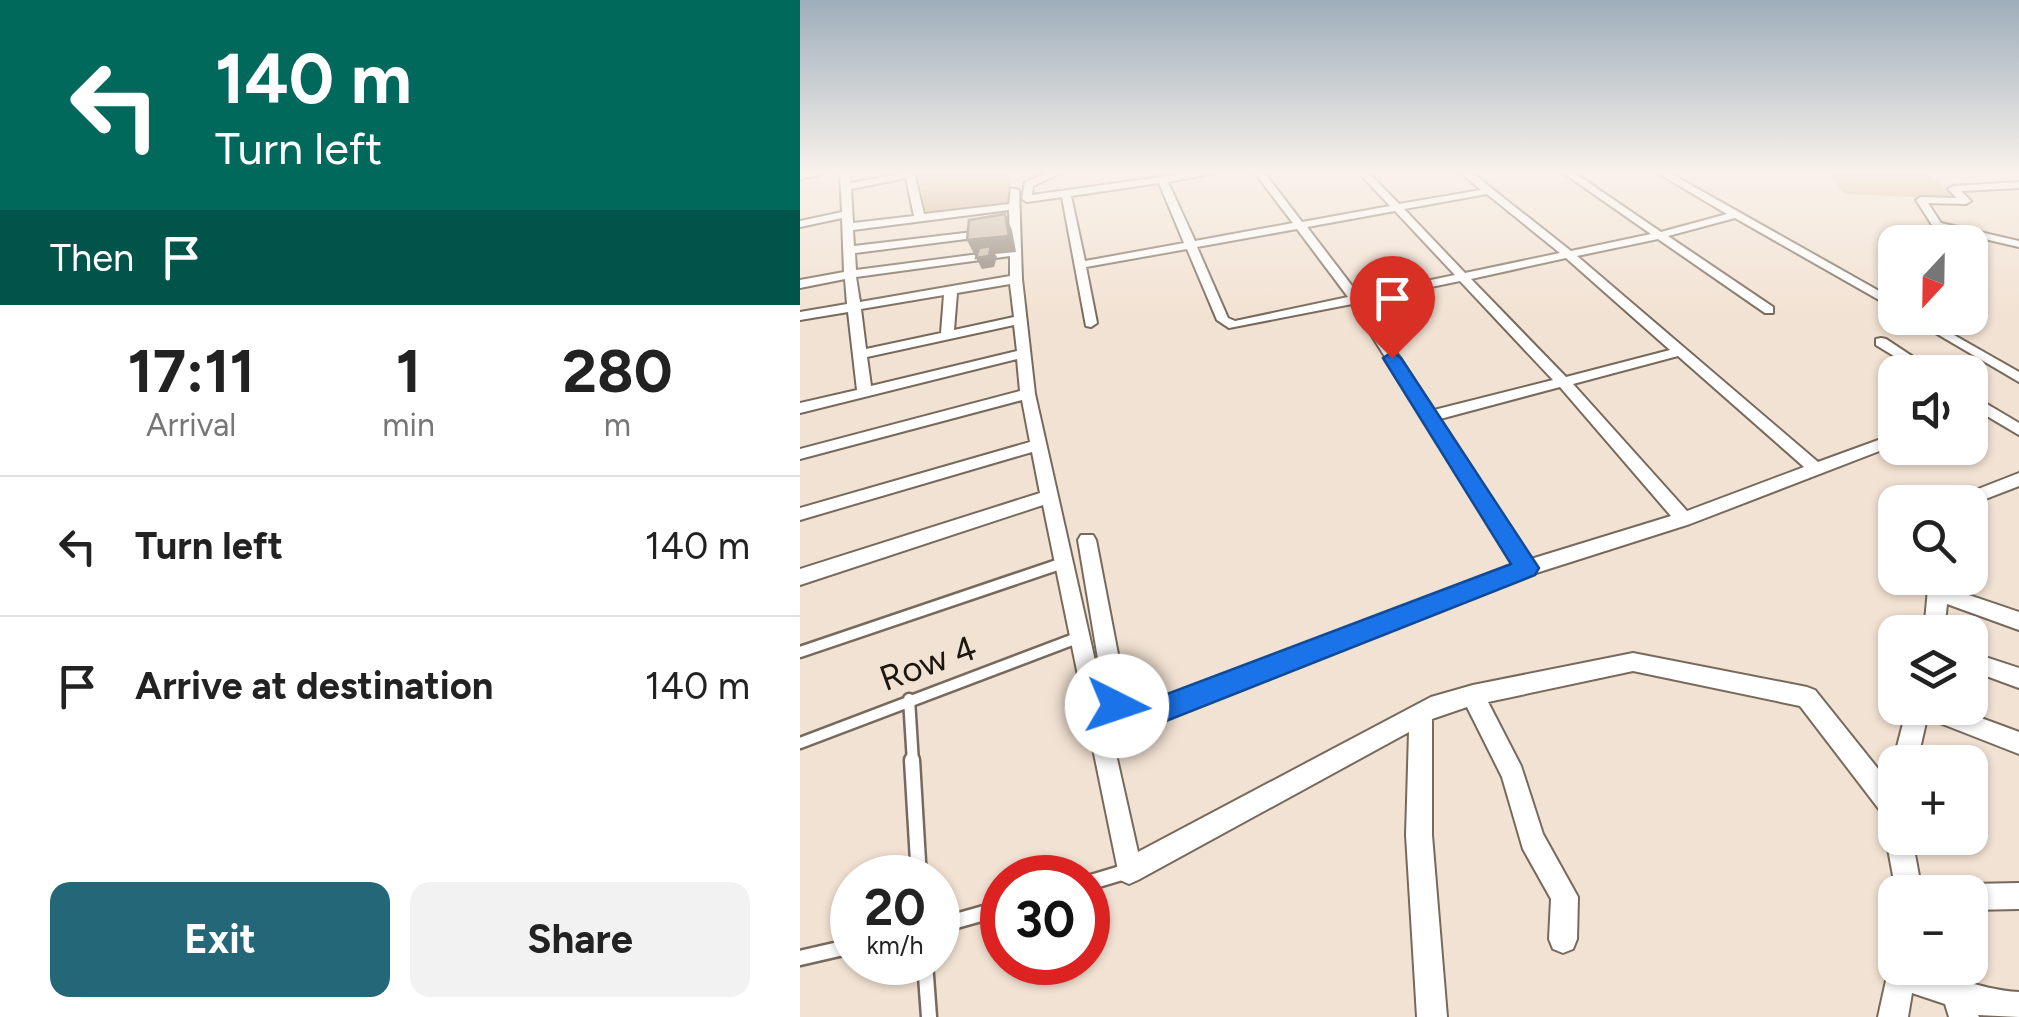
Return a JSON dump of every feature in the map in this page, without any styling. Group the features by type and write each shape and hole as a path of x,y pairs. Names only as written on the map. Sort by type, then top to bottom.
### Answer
{"street":[{"path":"800,224 867,219"},
{"path":"1015,219 1019,320 1028,394 1129,871 1439,704 1633,662 1807,697 1878,787"},
{"path":"1071,219 1091,323"},
{"path":"1181,219 1227,324 1661,235 1718,219"},
{"path":"1296,219 1355,298 1526,568"},
{"path":"1080,266 1330,219"},
{"path":"1410,219 1564,382 1684,519"},
{"path":"1525,219 1815,468"},
{"path":"1638,219 1770,310"},
{"path":"1742,219 1878,296"},
{"path":"1934,219 1937,224 2019,244"},
{"path":"848,220 850,274 864,392"},
{"path":"850,250 1015,230"},
{"path":"800,284 1017,252"},
{"path":"800,316 1016,279"},
{"path":"947,335 951,288"},
{"path":"860,354 1019,320"},
{"path":"1945,335 2019,378"},
{"path":"1882,342 1902,355"},
{"path":"1428,417 1682,350"},
{"path":"800,408 1022,354"},
{"path":"800,454 1028,394"},
{"path":"1988,410 2019,430"},
{"path":"800,514 1038,445"},
{"path":"1087,540 1117,706 1134,716 1146,716 1526,568 1684,519 1878,445"},
{"path":"1988,491 2019,479"},
{"path":"800,578 1049,498"},
{"path":"1960,595 2019,621"},
{"path":"1988,667 2019,678"},
{"path":"1473,695 1512,774 1532,840 1565,897 1563,939"},
{"path":"1420,714 1419,834 1432,1017"},
{"path":"1970,725 2019,744"},
{"path":"1988,897 2019,896"},
{"path":"1894,1017 1898,985"},
{"path":"1925,985 1960,1005 2019,1007"}],"lane":[{"path":"800,652 1063,563"},
{"name":"Row 4","path":"800,743 1077,638"},
{"path":"909,699 918,855"},
{"path":"1110,877 1129,871"},
{"path":"800,958 830,951"},
{"path":"927,985 930,1017"}],"building":[{"path":"1006,219 1009,236 967,240 969,220"},
{"path":"991,246 989,256 976,258 979,248"}],"route":[{"path":"1117,706 1125,713 1146,716 1526,568 1392,358"}]}
